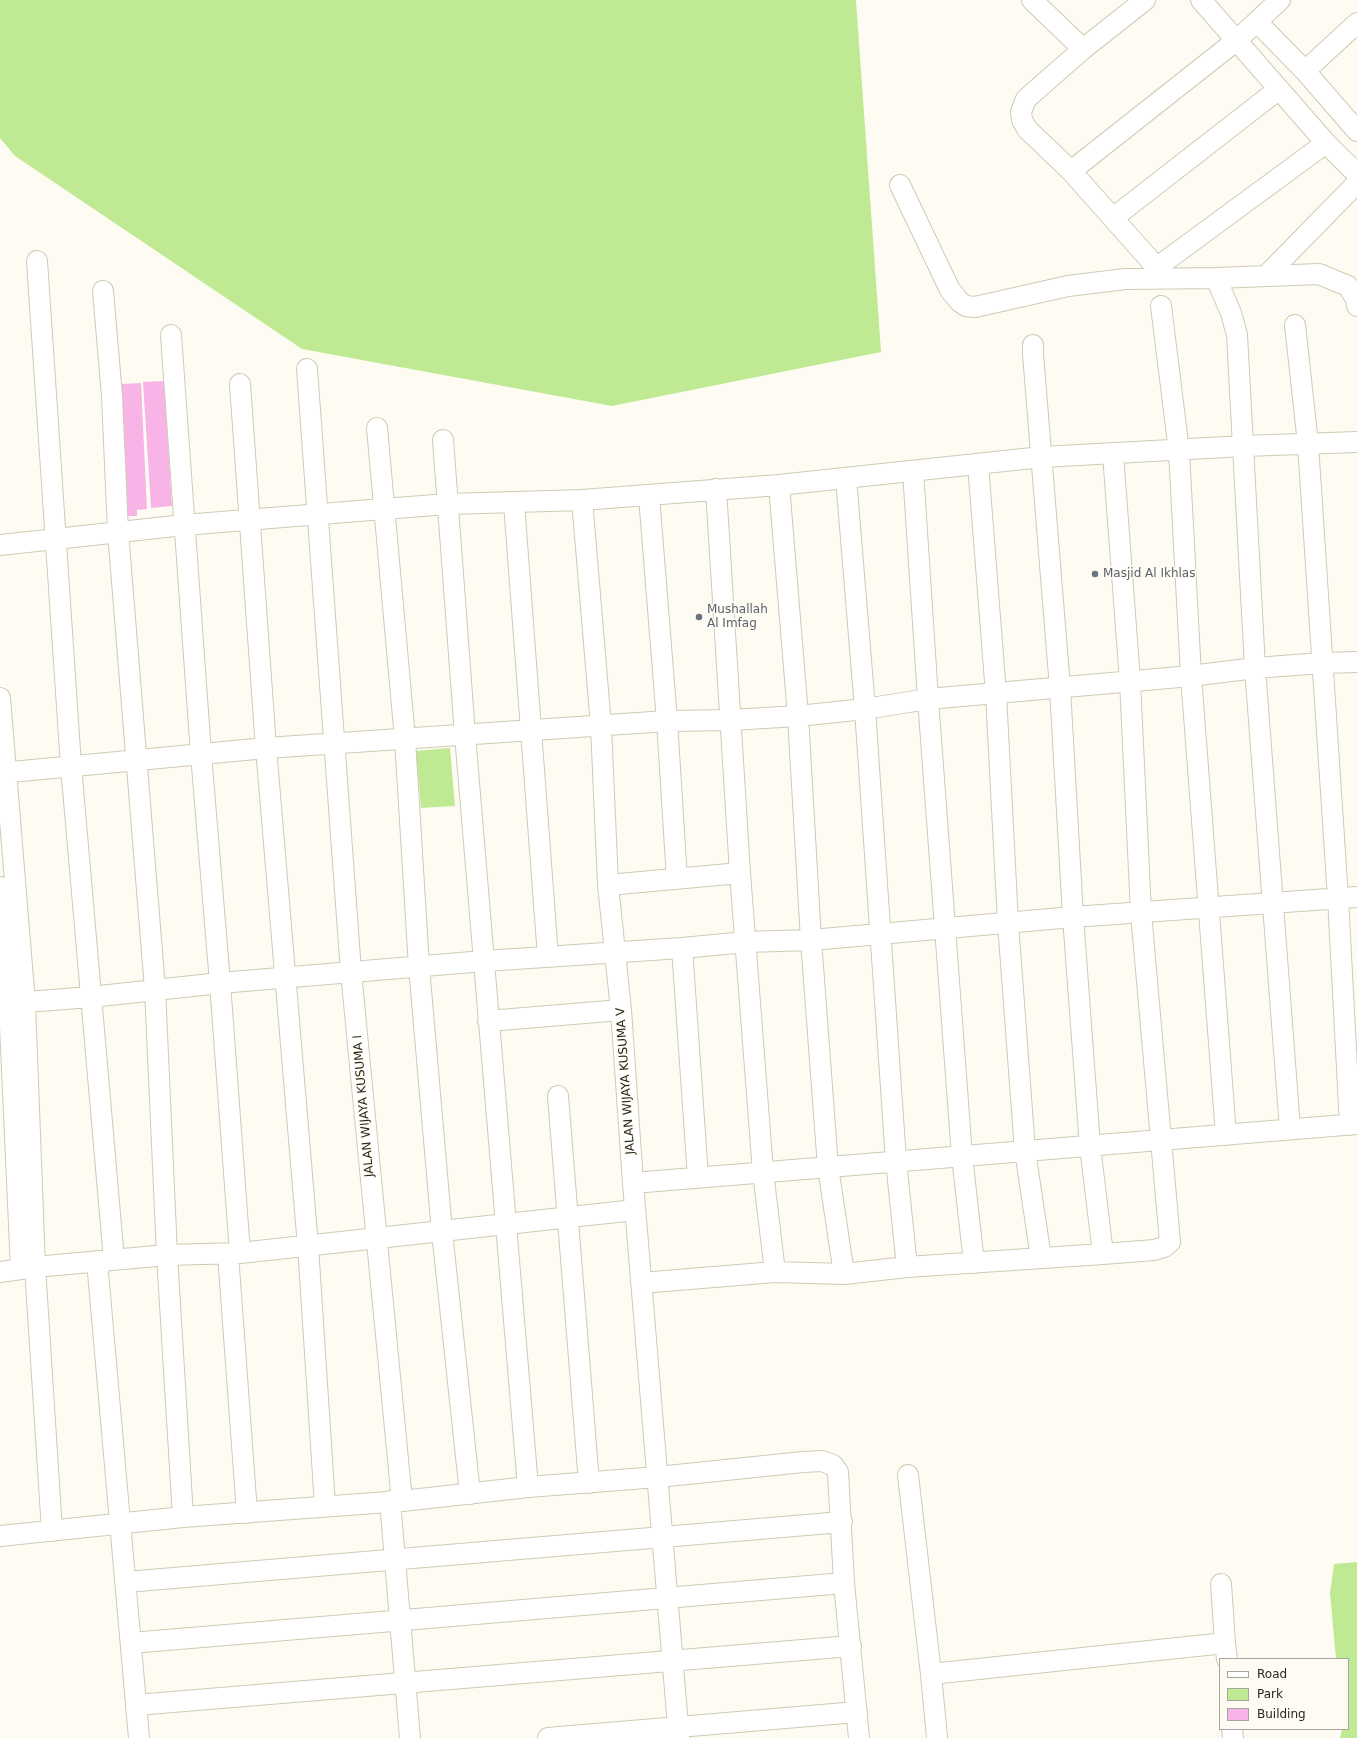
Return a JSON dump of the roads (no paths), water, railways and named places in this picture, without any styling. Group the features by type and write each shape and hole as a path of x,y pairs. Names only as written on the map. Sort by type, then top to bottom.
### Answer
{"street":[{"path":"1032,0 1083,49"},
{"path":"1144,0 1083,49 1026,99 1021,112 1022,120 1027,129 1071,171 1161,273"},
{"path":"1201,0 1326,143 1357,174"},
{"path":"1071,171 1237,40 1280,0"},
{"path":"1257,22 1354,122"},
{"path":"1306,71 1357,23"},
{"path":"1113,218 1279,89"},
{"path":"1161,273 1326,143"},
{"path":"1266,276 1357,183"},
{"path":"900,185 950,290 960,302 966,306 975,307 1068,286 1161,273 1216,278 1324,274 1348,286 1357,301"},
{"path":"37,261 71,766 91,997 121,1523 139,1738"},
{"path":"1216,278 1231,313 1236,335 1244,446 1255,668 1290,1129"},
{"path":"103,291 112,396 118,532 155,989 166,1255 182,1517"},
{"path":"1161,306 1179,451 1191,676 1210,908 1226,1135"},
{"path":"633,1183 1353,1124 1348,898 1322,663 1308,444 1295,325"},
{"path":"171,334 201,754 220,983 247,1513"},
{"path":"1033,345 1032,354 1042,457 1060,688 1073,917 1090,1146 1103,1254"},
{"name":"JALAN WIJAYA KUSUMA I","path":"307,369 352,972 377,1239 396,1501 395,1559 410,1738"},
{"path":"240,384 266,748 308,1246 325,1506"},
{"path":"377,428 405,739 419,967 442,1232 470,1494"},
{"path":"443,440 488,1021 528,1487"},
{"path":"0,545 56,538 317,514 448,504 514,503 648,496 716,489 779,485 1042,457 1179,451 1244,446 1357,442"},
{"path":"641,1283 775,1272 844,1274 907,1267 1103,1254 1154,1250 1164,1247 1170,1242 1141,913 1130,681 1113,454"},
{"path":"978,464 996,694 1008,923 1025,1151 1041,1258"},
{"path":"913,471 928,699 962,1156 974,1263"},
{"path":"846,478 865,709 896,1161 907,1267"},
{"path":"779,485 798,716 811,940 828,1167 844,1274"},
{"path":"716,489 740,873 762,1172 775,1272"},
{"path":"648,496 677,879"},
{"name":"JALAN WIJAYA KUSUMA V","path":"582,500 600,726 608,884 621,1010 635,1210 679,1732"},
{"path":"514,503 548,957"},
{"path":"4,773 137,759 266,748 666,721 731,720 798,716 865,709 928,699 1191,676 1255,668 1357,662"},
{"path":"0,698 4,773 11,1003"},
{"path":"608,884 740,873"},
{"path":"0,887 11,1003 28,1268 52,1531"},
{"path":"11,1003 91,997 220,983 484,961 682,948 746,942 811,940 1073,917 1348,898"},
{"path":"682,948 698,1177"},
{"path":"488,1021 621,1010"},
{"path":"558,1096 589,1483"},
{"path":"0,1272 166,1255 234,1253 308,1246 635,1210"},
{"path":"0,1536 182,1517 396,1501 528,1487 658,1477 822,1461 833,1465 838,1472 842,1522 844,1583 859,1738"},
{"path":"908,1475 937,1738"},
{"path":"126,1582 842,1522"},
{"path":"131,1644 844,1583"},
{"path":"931,1674 1226,1651 1221,1584"},
{"path":"136,1705 850,1646"},
{"path":"548,1738 679,1732 857,1712"}],"place":[{"name":"Masjid Al Ikhlas","path":"1095,574"},
{"name":"Mushallah Al Imfag","path":"699,617"}]}
